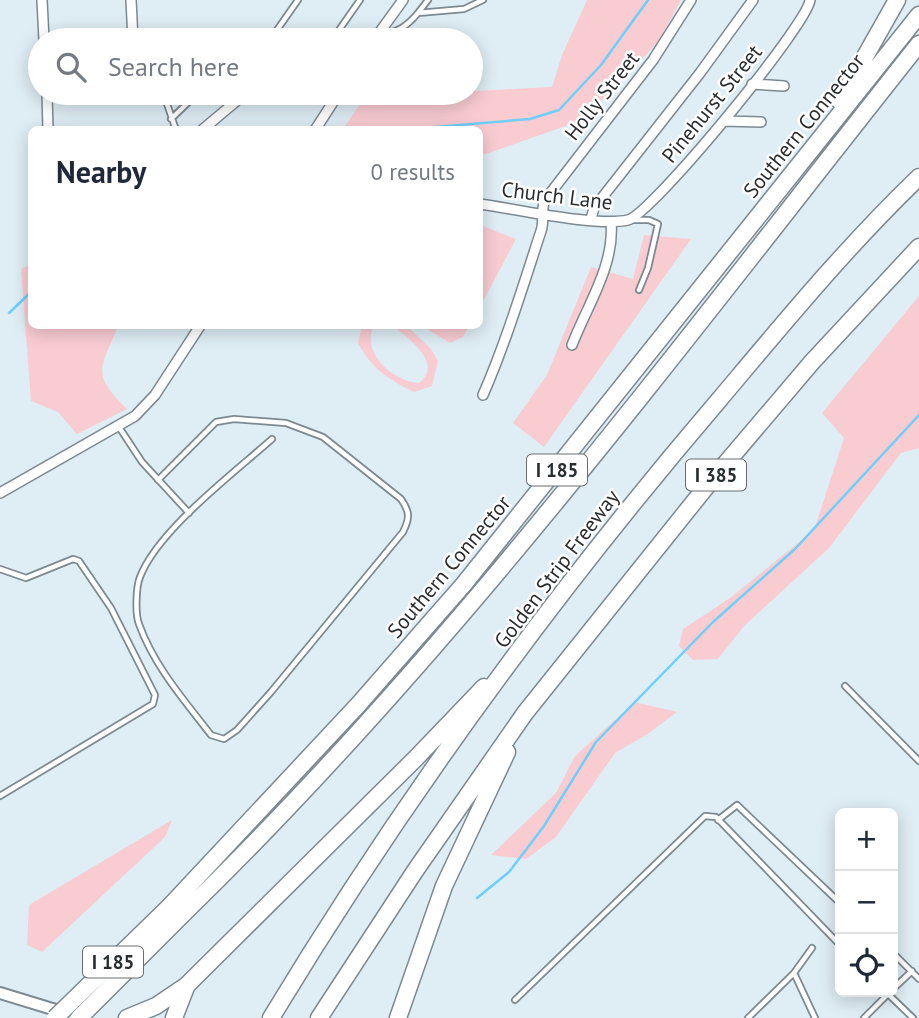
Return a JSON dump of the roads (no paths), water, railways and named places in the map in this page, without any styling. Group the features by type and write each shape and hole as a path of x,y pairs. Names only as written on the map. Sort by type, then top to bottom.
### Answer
{"highway":[{"path":"815,145 897,0"},
{"name":"Southern Connector","path":"80,1018 464,584 919,15"},
{"name":"Southern Connector","path":"55,1018 281,817 450,628 919,44"},
{"path":"896,200 919,164"},
{"name":"Golden Strip Freeway","path":"271,1018 394,826 531,637 656,473 919,177"},
{"name":"I 385","path":"319,1018 415,871 525,713 772,408 919,247"},
{"path":"127,1018 156,1006 187,985 416,758 531,637"},
{"path":"398,1018 444,886 525,713"},
{"path":"174,1018 187,985"}],"street":[{"path":"41,0 43,28"},
{"path":"131,0 132,28"},
{"path":"382,28 402,0"},
{"name":"Holly Street","path":"541,212 545,200 653,60 691,0"},
{"name":"Pinehurst Street","path":"591,219 594,208 700,74 753,0"},
{"name":"Pinehurst Street","path":"629,220 646,210 724,121 808,8 810,0"},
{"path":"752,84 784,86"},
{"path":"47,105 48,126"},
{"path":"207,126 232,105"},
{"path":"318,126 331,105"},
{"path":"724,121 761,122"},
{"name":"Church Lane","path":"483,204 611,222 629,220"},
{"path":"484,395 542,231 541,212"},
{"path":"572,345 601,278 612,238 611,222"},
{"path":"0,493 118,428 155,395 198,329"},
{"path":"0,993 80,1018"}],"lane":[{"path":"278,28 298,0"},
{"path":"340,28 360,0"},
{"path":"402,28 410,23 428,0"},
{"path":"418,13 464,9 483,0"},
{"path":"167,105 174,126"},
{"path":"171,119 186,105"},
{"path":"629,220 649,220 658,224 648,268 639,290"},
{"path":"158,480 216,422 234,419 286,422 323,437 401,499 408,509 410,518 403,532 271,692 237,730 224,739 211,735 163,673 138,621 139,578 156,550 189,514 272,439"},
{"path":"118,428 158,480 189,514"},
{"path":"0,569 26,578 73,559 79,561 111,608 155,695 153,704 0,796"},
{"path":"845,686 919,761"},
{"path":"718,820 737,805 835,898"},
{"path":"514,1000 705,816 718,820 835,940"},
{"path":"748,1018 794,973 812,948"},
{"path":"898,958 919,979"},
{"path":"898,984 912,971"},
{"path":"794,973 815,1018"},
{"path":"864,1018 884,997"},
{"path":"894,997 913,1018"}],"waterway":[{"path":"447,126 530,119 559,110 601,65 648,0"},
{"path":"9,313 28,295"},
{"path":"477,898 509,872 544,826 596,742 713,622 795,549 919,415"}]}
